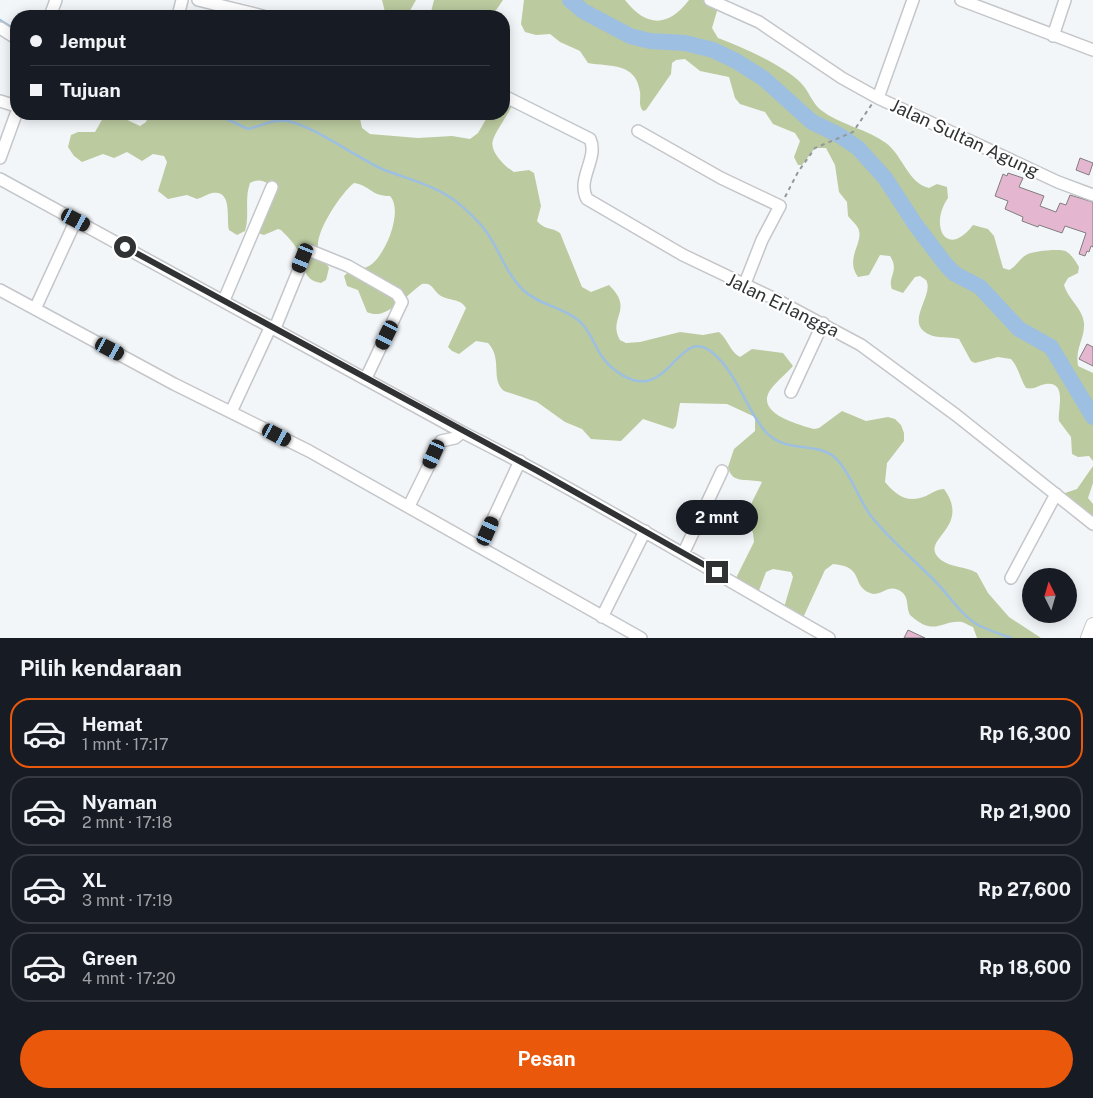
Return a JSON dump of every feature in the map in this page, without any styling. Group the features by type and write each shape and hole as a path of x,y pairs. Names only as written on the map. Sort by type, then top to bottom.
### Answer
{"main road":[{"path":"1088,638 1093,624"}],"street":[{"path":"198,0 239,10"},
{"path":"710,0 759,22 842,78 878,98"},
{"name":"Jalan Sultan Agung","path":"913,0 878,98 1049,177 1093,195"},
{"path":"961,0 1093,50"},
{"path":"1053,36 1065,0"},
{"name":"Jalan Erlangga","path":"510,99 590,139 593,149 583,186 587,199 682,255 823,323 861,345 895,368 1093,524"},
{"path":"0,158 14,120"},
{"path":"638,131 720,178 780,206 762,240 744,286"},
{"path":"0,179 462,432 520,461 684,552 829,638"},
{"path":"224,300 272,187"},
{"path":"35,309 76,220"},
{"path":"231,412 273,327 306,252 311,251 348,266 398,294 402,302 366,378"},
{"path":"0,290 174,384 409,506 641,638"},
{"path":"791,392 823,323"},
{"path":"409,506 441,440 455,438 462,432"},
{"path":"480,547 520,461"},
{"path":"684,552 722,471"},
{"path":"1011,578 1056,494"},
{"path":"602,617 645,531"}],"path":[{"path":"780,206 808,156 815,148 853,132 878,98"}],"green space":[{"path":"382,0 416,0 410,10 384,10"},
{"path":"434,0 503,0 496,10 432,10"},
{"path":"524,0 625,0 641,15 657,21 673,16 689,0 710,0 719,4 712,28 718,38 774,63 801,83 815,104 828,115 886,143 892,148 916,181 922,185 929,188 937,184 947,187 948,198 940,219 940,228 943,235 948,239 955,239 963,235 973,225 988,229 994,236 1003,268 1009,270 1029,254 1054,250 1069,253 1079,267 1078,273 1068,278 1064,285 1081,313 1084,323 1077,359 1078,366 1093,373 1093,461 1089,456 1078,457 1072,454 1071,437 1059,421 1060,398 1057,387 1053,384 1046,384 1026,388 1011,359 998,357 975,363 971,361 959,339 932,336 921,329 919,316 927,293 928,286 926,280 920,276 915,277 903,293 892,289 893,261 890,256 880,255 869,275 858,277 853,263 859,233 857,227 848,216 847,202 839,192 835,165 826,148 815,148 802,165 798,165 794,157 800,141 795,133 773,124 765,112 740,104 735,98 729,77 700,71 685,59 676,60 672,63 671,74 646,110 643,111 640,104 638,82 628,71 613,66 588,63 580,51 560,42 550,34 536,35 525,32 521,24"},
{"path":"510,99 514,101 510,109"},
{"path":"102,120 128,120 140,126 147,120 360,120 362,128 370,134 418,138 452,136 470,139 478,133 486,120 504,120 493,140 493,149 502,163 514,172 529,170 534,173 541,206 537,221 542,226 560,233 582,287 591,292 609,285 616,294 620,301 616,326 620,340 626,343 640,342 680,332 703,335 719,332 740,357 752,349 783,353 793,366 773,386 767,397 768,405 773,411 789,421 814,429 819,428 842,411 866,421 888,417 895,419 901,425 904,441 887,463 885,482 893,491 908,499 919,498 944,489 951,503 952,514 949,524 935,546 935,553 945,563 977,573 988,593 1009,617 1041,638 977,638 973,627 962,622 932,627 926,625 910,615 903,593 898,590 889,589 874,594 870,593 860,586 854,572 843,566 833,564 825,570 802,620 783,611 793,577 791,572 773,569 766,572 757,596 734,582 754,542 753,533 746,519 748,510 762,482 737,479 730,473 728,467 734,449 755,431 755,417 727,404 680,403 676,426 673,429 643,419 621,441 591,439 582,429 565,422 537,402 504,391 498,381 495,356 488,343 476,341 459,354 448,347 466,308 458,301 444,298 428,284 422,284 389,310 374,314 367,312 358,290 347,286 344,276 350,271 369,266 381,253 394,222 394,203 390,196 383,196 354,183 343,195 325,222 318,240 319,253 329,268 326,280 321,283 308,276 298,250 281,230 278,229 264,235 258,233 274,188 265,182 257,181 250,183 247,195 245,231 237,235 229,230 226,200 219,193 212,193 197,199 187,195 168,199 158,191 167,162 164,156 153,154 142,161 127,152 114,158 103,154 82,162 74,156 68,147 71,135 78,132 95,132"},
{"path":"1093,466 1093,483 1088,498 1093,504 1093,523 1062,494 1077,489"}],"building":[{"path":"1080,158 1093,163 1089,175 1076,170"},
{"path":"1008,173 1023,178 1019,187 1044,196 1040,206 1056,212 1060,203 1066,205 1070,195 1093,202 1093,247 1091,246 1085,256 1079,254 1086,233 1065,226 1062,233 1039,225 1038,227 1022,221 1023,217 1005,209 1008,201 995,196 1003,174 1007,176"},
{"path":"1087,344 1093,347 1093,366 1079,359"},
{"path":"908,630 925,638 904,638"}],"waterway":[{"path":"570,0 583,11 630,36 650,41 685,43 713,50 736,61 763,78 812,122 839,135 858,148 885,178 915,224 946,265 955,274 980,287 1019,329 1051,347 1093,417"},
{"path":"0,20 10,26"},
{"path":"229,120 248,129 277,121 287,121 309,128 371,164 440,191 453,199 482,226 516,282 523,290 530,296 578,320 610,366 634,380 649,380 661,374 691,348 701,347 714,354 729,371 764,430 773,438 783,443 824,451 832,456 845,469 867,510 878,525 935,581 961,610 978,625 1011,638"}],"route":[{"path":"125,247 240,308 462,432 520,461 717,572"}]}
